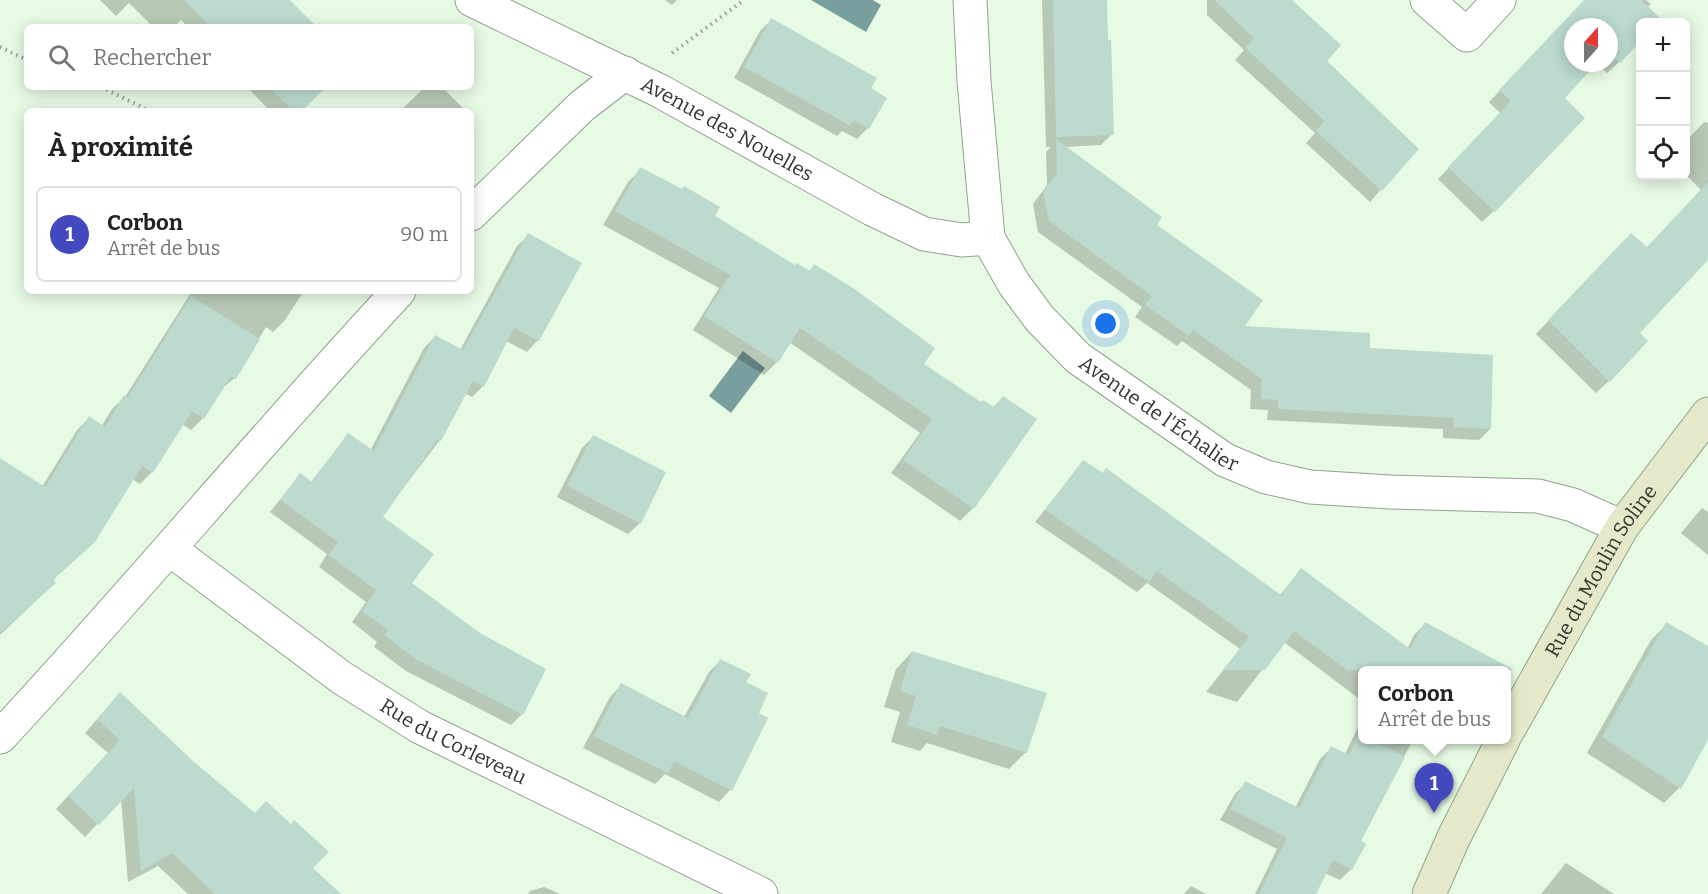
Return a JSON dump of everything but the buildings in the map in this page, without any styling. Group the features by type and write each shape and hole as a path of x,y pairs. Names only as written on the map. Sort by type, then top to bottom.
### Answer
{"street":[{"name":"Avenue des Nouelles","path":"472,0 625,73 872,209 924,234 962,240 988,238"},
{"name":"Avenue de l'Échalier","path":"970,0 974,81 988,238 1014,284 1040,319 1078,358 1225,460 1266,477 1310,487 1390,492 1538,496 1573,505 1622,527"},
{"path":"1426,0 1467,35 1499,0"},
{"path":"474,211 582,106 625,73"},
{"path":"0,737 171,550 316,380 396,294"},
{"name":"Rue du Moulin Soline","path":"1511,725 1622,527 1708,414"},
{"name":"Rue du Corleveau","path":"171,550 342,678 420,727 761,894"},
{"path":"1429,894 1453,839 1501,744"}],"path":[{"path":"625,73 661,61 744,0"},
{"path":"0,47 24,59"},
{"path":"109,90 129,98 145,108"}],"water":[{"path":"811,0 873,0 881,5 866,32"},
{"path":"743,351 765,368 731,413 709,396"}],"place":[{"name":"Corbon","path":"1434,813"}]}
